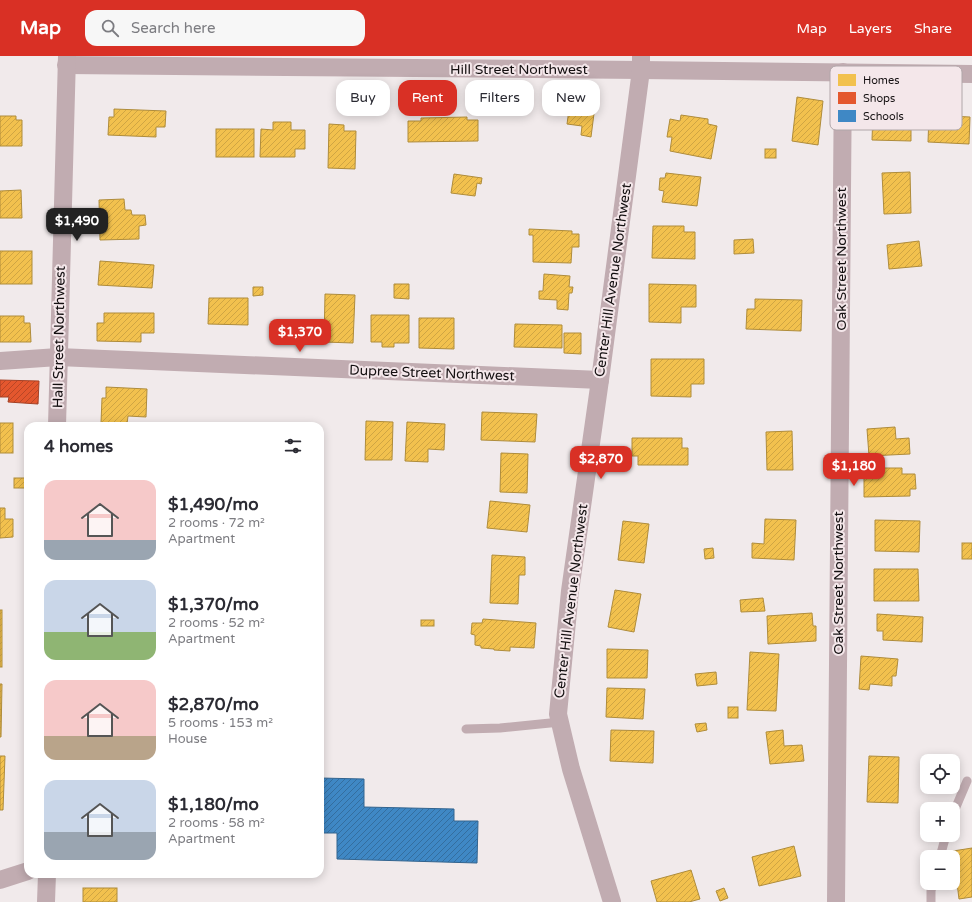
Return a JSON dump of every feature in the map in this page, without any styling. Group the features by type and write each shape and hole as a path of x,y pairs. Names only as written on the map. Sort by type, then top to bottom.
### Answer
{"street":[{"name":"Hill Street Northwest","path":"66,61 641,63 830,71"},
{"name":"Hall Street Northwest","path":"57,422 66,61"},
{"name":"Center Hill Avenue Northwest","path":"612,902 571,769 558,714 570,591 600,380 641,63"},
{"name":"Hill Street Northwest","path":"962,74 972,74"},
{"name":"Oak Street Northwest","path":"836,902 843,130"},
{"name":"Dupree Street Northwest","path":"0,361 58,357 600,380"},
{"path":"0,880 24,872"},
{"path":"46,902 47,878"}],"lane":[{"path":"466,729 500,728 560,722"},
{"path":"958,802 967,781"},
{"path":"931,890 931,902"}],"building: Homes":[{"path":"797,97 823,101 818,145 792,141"},
{"path":"114,109 166,111 165,127 156,127 156,137 108,135 109,117 114,117"},
{"path":"681,115 708,119 708,124 717,126 711,159 670,151 672,137 667,137 670,119 680,121"},
{"path":"0,116 16,116 16,120 22,120 22,146 0,146"},
{"path":"568,116 594,116 591,137 581,135 582,126 567,124"},
{"path":"467,117 467,120 478,120 478,141 408,142 408,121 421,121 421,118"},
{"path":"962,117 970,117 969,144 928,142 928,130 962,130"},
{"path":"273,122 291,122 291,130 305,130 305,149 295,149 295,157 260,157 261,129 273,130"},
{"path":"329,124 344,125 344,131 356,131 355,169 328,168"},
{"path":"216,129 254,129 254,157 216,157"},
{"path":"872,130 911,130 911,141 872,140"},
{"path":"765,149 776,149 776,158 765,158"},
{"path":"910,172 911,213 884,214 882,173"},
{"path":"666,173 701,177 697,206 662,202 664,191 659,190 660,178 665,178"},
{"path":"454,174 482,178 481,184 477,183 475,196 451,193"},
{"path":"21,190 22,218 0,218 0,191"},
{"path":"124,199 125,210 131,210 132,215 145,215 146,225 139,226 139,239 100,240 99,200"},
{"path":"653,226 684,226 684,232 695,232 695,259 652,258"},
{"path":"529,229 572,231 572,234 579,234 579,247 572,247 571,263 533,262 533,235 529,235"},
{"path":"753,239 754,253 734,254 734,240"},
{"path":"919,241 922,266 889,269 887,245"},
{"path":"0,251 32,251 32,284 0,284"},
{"path":"100,261 154,265 152,288 98,285"},
{"path":"544,274 570,276 569,287 573,287 572,293 569,293 568,310 557,309 557,300 539,299 539,291 543,291"},
{"path":"394,284 409,284 409,299 394,298"},
{"path":"649,284 696,285 696,307 681,307 681,323 649,322"},
{"path":"253,287 263,287 263,295 253,296"},
{"path":"325,294 355,295 353,343 324,342"},
{"path":"209,298 248,298 248,325 208,324"},
{"path":"755,299 802,300 801,331 746,329 747,309 755,309"},
{"path":"104,313 154,313 154,333 141,333 141,342 97,341 97,323 104,323"},
{"path":"371,315 409,315 409,343 394,343 394,347 382,347 382,342 371,342"},
{"path":"0,316 24,316 24,323 30,323 31,342 0,342"},
{"path":"419,318 454,318 454,349 419,348"},
{"path":"515,324 562,325 562,348 514,347"},
{"path":"564,333 581,333 581,354 564,353"},
{"path":"651,359 704,359 704,384 691,384 691,397 651,396"},
{"path":"106,387 147,389 146,417 128,416 127,422 101,422 102,398 106,398"},
{"path":"482,412 537,414 535,442 481,440"},
{"path":"366,421 393,422 392,460 365,460"},
{"path":"407,422 445,424 444,450 428,449 428,462 405,461"},
{"path":"0,423 13,423 13,453 0,453"},
{"path":"895,427 896,439 909,438 910,454 869,456 867,429"},
{"path":"792,431 793,470 767,470 766,432"},
{"path":"632,438 682,438 682,448 688,448 688,465 638,465 638,456 632,456"},
{"path":"501,453 528,454 527,493 500,492"},
{"path":"864,468 902,468 902,474 915,474 916,489 910,489 910,496 864,497"},
{"path":"14,478 24,478 24,488 14,488"},
{"path":"490,501 530,505 527,532 487,528"},
{"path":"0,508 5,508 5,519 13,519 13,537 0,538"},
{"path":"765,519 796,520 794,560 752,558 752,543 764,544"},
{"path":"875,520 920,521 919,552 875,551"},
{"path":"623,521 649,524 644,563 618,560"},
{"path":"962,543 972,543 972,559 962,559"},
{"path":"713,548 714,558 705,559 704,549"},
{"path":"492,555 525,557 525,575 519,575 518,604 490,603"},
{"path":"874,569 918,569 919,601 874,601"},
{"path":"615,590 641,594 634,632 608,627"},
{"path":"763,598 765,611 741,612 740,600"},
{"path":"0,610 2,610 2,667 0,667"},
{"path":"812,613 813,626 816,626 816,641 768,644 767,616"},
{"path":"877,614 923,617 922,642 883,640 883,631 877,631"},
{"path":"483,619 536,623 534,648 510,647 510,651 481,648 481,646 475,645 475,635 471,634 472,623 482,623"},
{"path":"421,620 434,620 434,626 421,626"},
{"path":"607,649 648,650 647,678 607,678"},
{"path":"750,652 779,654 776,711 747,710"},
{"path":"861,656 898,659 896,676 892,676 892,686 870,684 869,690 859,689"},
{"path":"716,672 717,684 697,686 695,674"},
{"path":"0,684 2,684 1,737 0,737"},
{"path":"607,688 645,689 643,719 606,717"},
{"path":"728,707 738,707 738,718 728,718"},
{"path":"706,723 707,730 697,732 695,724"},
{"path":"611,730 654,731 653,763 610,761"},
{"path":"783,730 784,746 802,745 804,761 770,764 766,732"},
{"path":"0,756 5,756 3,810 0,810"},
{"path":"869,756 899,757 898,803 867,802"},
{"path":"794,846 801,876 759,886 752,857"},
{"path":"972,848 972,897 959,899 958,890 960,890 959,850"},
{"path":"691,870 700,899 689,902 657,902 651,881"},
{"path":"83,888 117,888 117,902 83,902"},
{"path":"724,888 728,898 720,901 716,891"}],"building: Shops":[{"path":"0,380 39,381 38,404 8,402 9,397 0,397"}],"building: Schools":[{"path":"324,778 364,779 364,807 454,809 454,821 478,821 477,863 337,859 337,833 324,833"}]}
